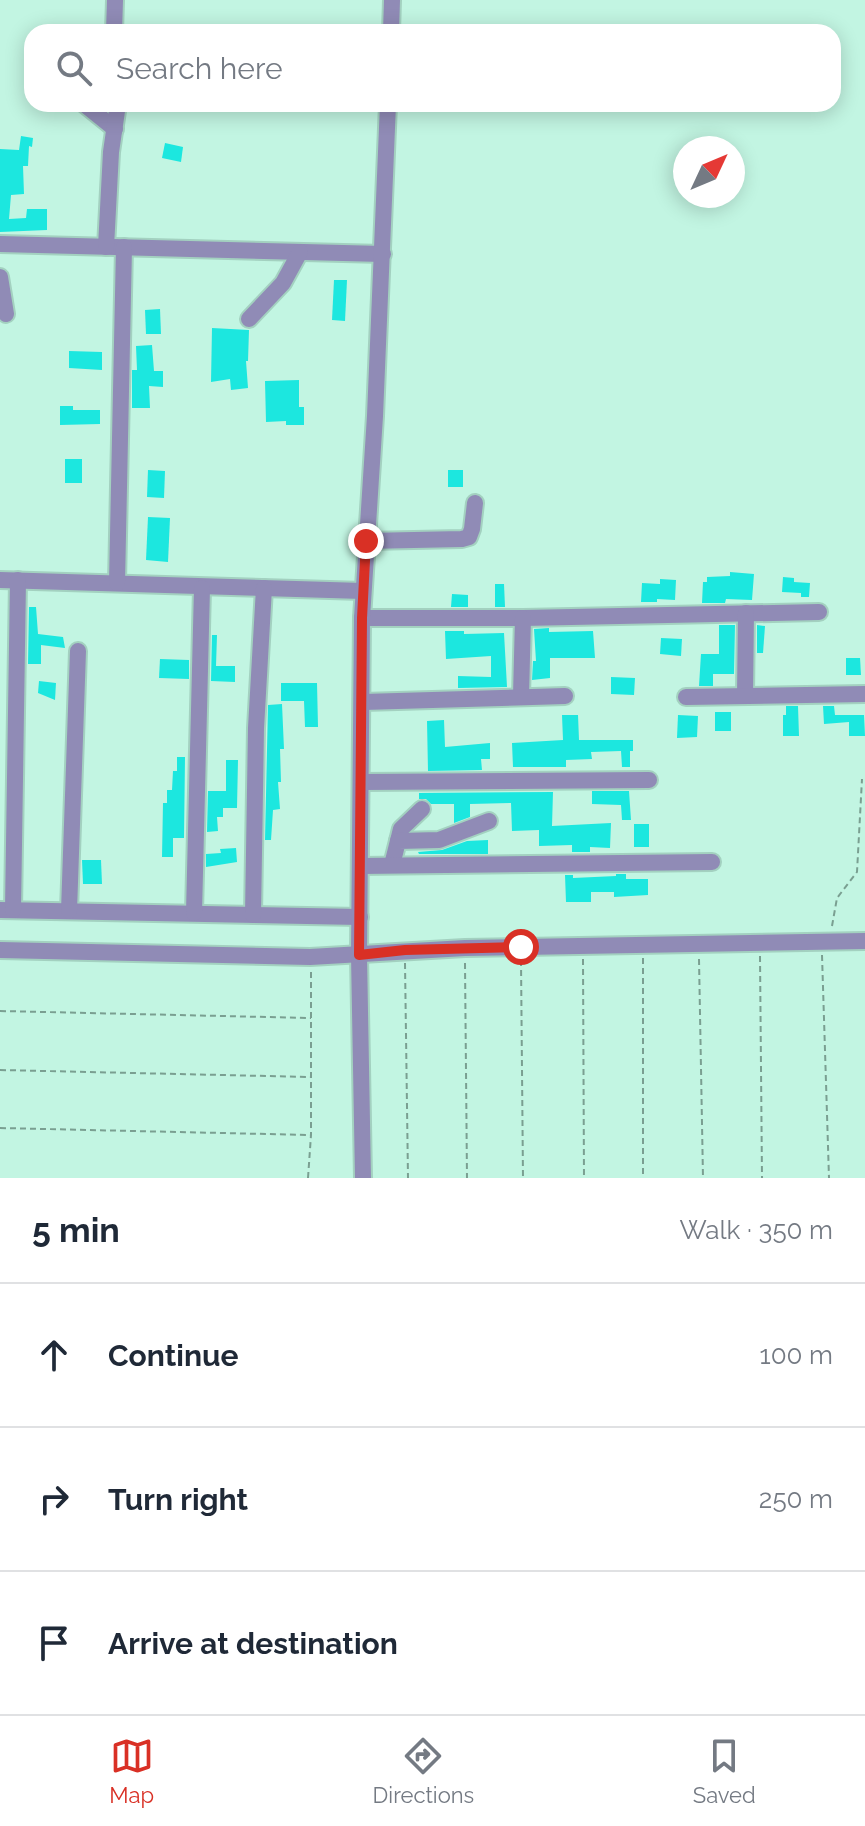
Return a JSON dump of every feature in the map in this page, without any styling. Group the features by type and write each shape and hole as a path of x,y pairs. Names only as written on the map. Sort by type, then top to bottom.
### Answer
{"street":[{"path":"114,24 115,0"},
{"path":"391,24 392,0"},
{"path":"94,112 115,129"},
{"path":"106,247 111,152 117,112"},
{"path":"363,1178 359,955 362,618 383,254 388,112"},
{"path":"0,244 383,254"},
{"path":"117,583 124,247"},
{"path":"249,319 283,283 300,252"},
{"path":"0,277 6,314"},
{"path":"366,541 469,537 475,503"},
{"path":"0,580 363,591"},
{"path":"18,580 7,910 360,917"},
{"path":"194,913 202,588"},
{"path":"253,915 256,728 264,588"},
{"path":"362,618 819,612"},
{"path":"745,695 746,613"},
{"path":"521,696 523,618"},
{"path":"69,911 78,651"},
{"path":"686,697 865,694"},
{"path":"363,702 565,696"},
{"path":"362,782 649,780"},
{"path":"392,865 401,829 422,809"},
{"path":"398,841 439,840 489,821"},
{"path":"360,866 712,862"},
{"path":"0,950 310,957 465,948 865,941"}],"path":[{"path":"829,1178 827,942 837,898 857,872 862,779"},
{"path":"760,943 762,1178"},
{"path":"699,944 703,1178"},
{"path":"643,945 643,1178"},
{"path":"583,946 584,1178"},
{"path":"521,947 523,1178"},
{"path":"465,948 467,1178"},
{"path":"405,950 408,1178"},
{"path":"308,1178 311,1135 310,957"},
{"path":"0,1011 311,1018"},
{"path":"0,1070 311,1077"},
{"path":"0,1128 311,1135"}],"building":[{"path":"21,136 33,138 32,147 29,146 28,166 23,166 24,194 11,195 9,219 26,218 27,209 47,209 47,230 0,232 0,149 19,150"},
{"path":"165,143 183,147 181,162 162,158"},
{"path":"334,280 347,280 345,321 332,320"},
{"path":"160,309 161,334 146,334 145,310"},
{"path":"212,328 249,330 246,361 248,388 231,390 230,379 211,382"},
{"path":"152,345 154,371 163,371 163,387 149,386 150,408 132,408 132,370 137,370 136,346"},
{"path":"69,351 102,352 102,370 69,368"},
{"path":"299,380 299,407 304,407 304,425 286,425 286,421 266,422 265,381"},
{"path":"60,406 73,406 73,410 100,410 100,424 60,425"},
{"path":"65,459 82,459 82,483 65,483"},
{"path":"148,470 165,471 164,498 147,497"},
{"path":"448,470 463,470 463,487 448,487"},
{"path":"148,517 170,518 168,562 146,560"},
{"path":"730,572 754,574 752,600 726,599 725,603 702,603 703,582 707,582 707,577 730,576"},
{"path":"783,577 794,578 794,582 810,583 809,597 801,597 801,593 782,592"},
{"path":"660,579 676,580 675,600 641,602 642,583 660,584"},
{"path":"495,584 504,584 505,607 495,607"},
{"path":"452,594 468,595 468,607 451,607"},
{"path":"29,607 36,607 38,634 63,637 65,648 41,645 41,664 28,664"},
{"path":"719,625 735,625 734,674 713,674 713,686 699,686 701,654 719,654"},
{"path":"757,625 765,626 763,653 757,653"},
{"path":"549,628 549,632 593,631 595,658 550,658 550,678 532,680 533,661 536,661 534,629"},
{"path":"445,631 504,633 507,687 458,688 458,676 491,677 491,656 446,659"},
{"path":"212,635 217,635 216,666 235,666 235,682 211,681"},
{"path":"661,638 682,639 681,656 660,654"},
{"path":"846,658 860,658 861,675 846,675"},
{"path":"160,659 189,660 189,679 159,678"},
{"path":"611,677 635,678 634,695 611,694"},
{"path":"39,681 56,683 55,700 38,693"},
{"path":"281,683 317,683 318,727 305,727 304,701 281,701"},
{"path":"282,704 284,749 280,749 280,809 273,810 271,840 265,840 268,705"},
{"path":"786,706 798,706 799,736 783,736"},
{"path":"823,706 834,706 835,715 864,715 865,736 849,736 849,722 824,724"},
{"path":"715,712 731,712 731,731 715,731"},
{"path":"562,715 578,715 579,740 633,740 630,767 622,767 621,751 591,752 592,759 566,760 566,767 513,767 512,743 563,740"},
{"path":"678,715 698,716 697,737 677,738"},
{"path":"444,720 445,747 490,743 490,759 481,759 482,770 428,771 427,721"},
{"path":"177,757 185,757 184,838 173,838 173,857 162,857 163,803 167,803 167,790 172,790"},
{"path":"226,760 238,760 237,808 223,808 223,817 217,817 218,831 207,832 208,791 226,791"},
{"path":"592,791 629,791 631,820 622,820 621,805 592,804"},
{"path":"553,792 552,826 611,823 610,848 590,847 590,852 572,852 572,845 539,846 539,830 512,831 511,803 470,804 470,817 454,823 454,804 431,804 426,799 419,799 419,793"},
{"path":"634,824 649,824 649,847 634,847"},
{"path":"488,840 488,854 418,852 442,850 467,841"},
{"path":"236,848 237,862 206,867 206,854"},
{"path":"82,860 101,860 102,884 83,884"},
{"path":"626,874 626,879 648,879 648,895 614,897 614,892 591,892 591,902 566,902 565,875 573,875 573,878"}],"route":[{"path":"366,541 362,618 359,955 405,950 521,947"}]}
